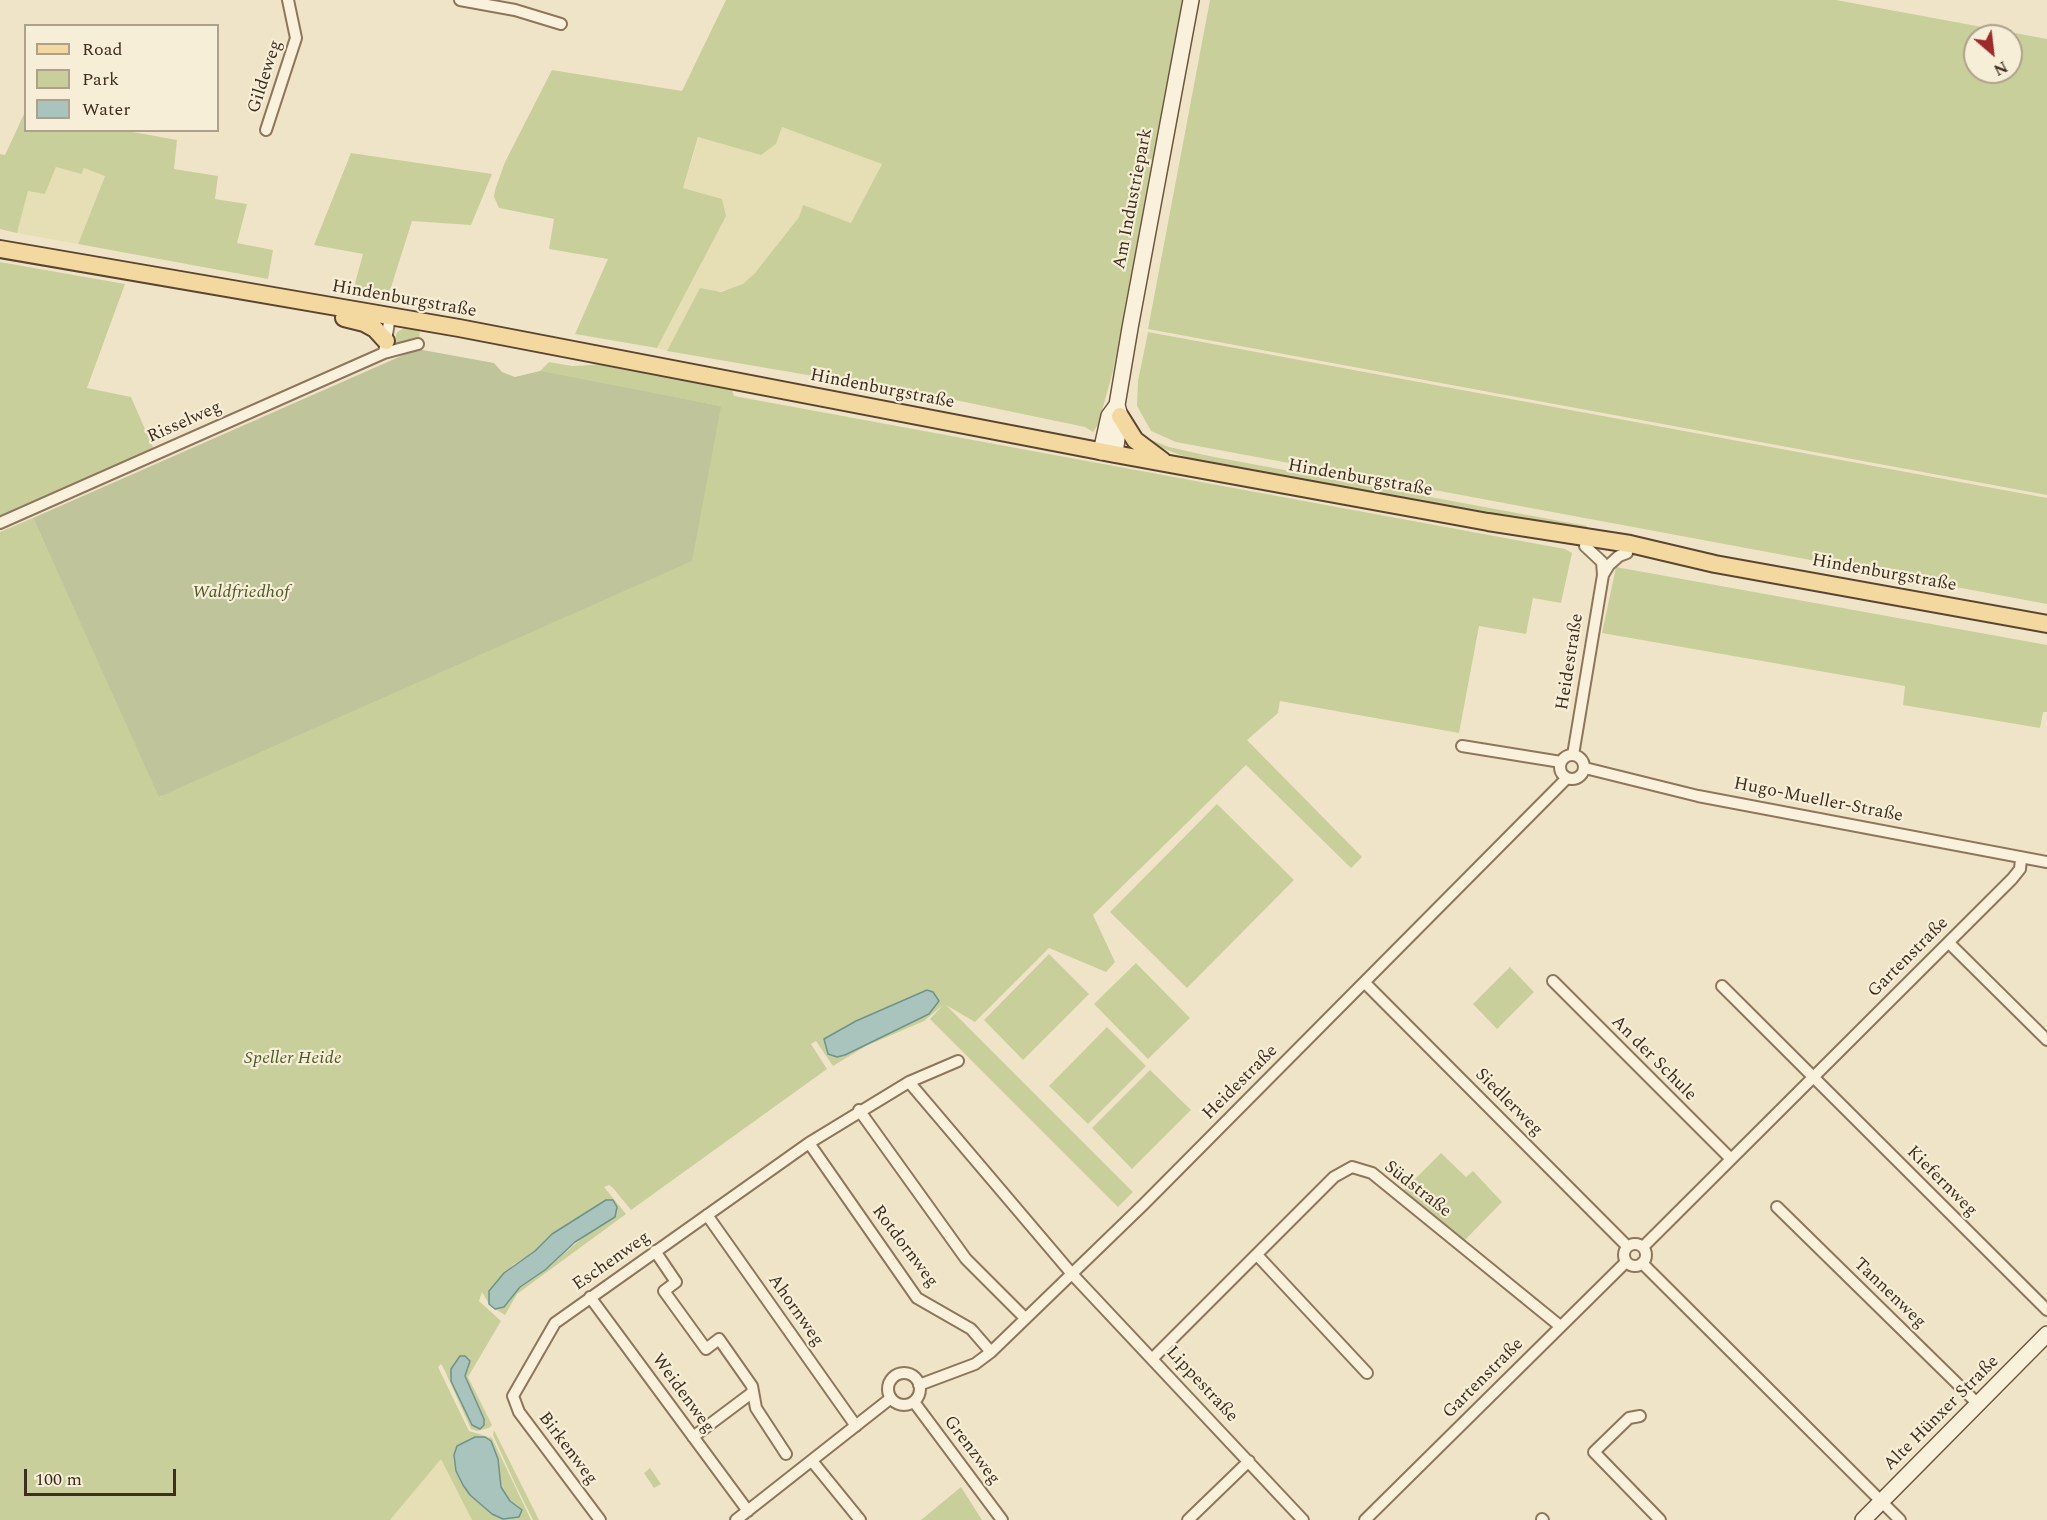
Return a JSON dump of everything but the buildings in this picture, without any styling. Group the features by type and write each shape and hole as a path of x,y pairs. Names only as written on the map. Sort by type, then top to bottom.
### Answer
{"main road":[{"name":"Hindenburgstraße","path":"0,249 390,316 1166,464 1488,522 1630,544 1715,564 2047,624"},
{"name":"Hindenburgstraße","path":"269,296 294,308 364,323 375,328 385,347"},
{"path":"1119,410 1135,440 1166,464"},
{"name":"Hindenburgstraße","path":"1488,522 1585,546 1715,564"}],"street":[{"name":"Gildeweg","path":"266,130 296,38 288,0"},
{"path":"460,0 515,10 561,24"},
{"name":"Am Industriepark","path":"1108,453 1119,410 1191,0"},
{"path":"385,347 390,316"},
{"name":"Risselweg","path":"0,523 385,347 418,344"},
{"path":"1585,546 1602,562 1603,575"},
{"path":"1603,575 1609,565 1619,556 1627,553"},
{"name":"Heidestraße","path":"1574,755 1603,575"},
{"path":"1462,746 1561,762"},
{"path":"1567,778 1561,773 1561,762 1566,757 1574,755 1583,761 1585,768"},
{"name":"Heidestraße","path":"919,1385 975,1364 991,1352 1365,983 1567,778 1578,778 1585,768"},
{"name":"Hugo-Mueller-Straße","path":"1585,768 1698,796 1980,848 2021,859 2047,862"},
{"name":"Gartenstraße","path":"1642,1247 2012,879 2020,869 2021,859"},
{"path":"1949,943 2047,1040"},
{"name":"An der Schule","path":"1553,981 1731,1159"},
{"name":"Siedlerweg","path":"1365,983 1628,1246"},
{"path":"1722,986 1812,1077"},
{"path":"809,1143 909,1082 958,1061"},
{"name":"Kiefernweg","path":"1812,1077 2047,1310"},
{"path":"909,1082 1072,1274"},
{"path":"860,1110 966,1259 1025,1318"},
{"name":"Eschenweg","path":"513,1396 555,1323 755,1179 809,1143"},
{"name":"Rotdornweg","path":"809,1143 917,1298 971,1329 991,1352"},
{"name":"Südstraße","path":"1153,1358 1334,1177 1352,1167 1372,1173 1560,1326"},
{"name":"Tannenweg","path":"1777,1207 1979,1405"},
{"name":"Ahornweg","path":"707,1215 856,1426"},
{"path":"1632,1244 1642,1247 1646,1252 1642,1263 1631,1265 1626,1262 1624,1251 1628,1246 1632,1244"},
{"path":"655,1251 676,1282 664,1291 706,1348 719,1339 753,1386 756,1408 786,1454"},
{"path":"1257,1255 1367,1372"},
{"name":"Gartenstraße","path":"1365,1520 1626,1262"},
{"path":"1642,1263 1900,1520"},
{"name":"Lippestraße","path":"1072,1274 1303,1520"},
{"name":"Weidenweg","path":"590,1297 748,1511"},
{"name":"Alte Hünxer Straße","path":"1863,1520 2047,1334"},
{"path":"899,1374 909,1374 919,1385 919,1394 914,1402 899,1404 891,1398 889,1384 899,1374"},
{"path":"693,1437 753,1392"},
{"name":"Birkenweg","path":"513,1396 519,1412 600,1520"},
{"path":"736,1520 891,1398"},
{"name":"Grenzweg","path":"914,1402 1002,1520"},
{"path":"1640,1416 1629,1418 1594,1452 1660,1520"},
{"path":"812,1461 860,1520"},
{"path":"1188,1520 1249,1461"}],"shaded area":[{"path":"782,127 882,163 851,223 803,206 799,217 755,273 743,284 730,289 714,292 700,289 667,351 657,348 701,265 722,199 683,188 699,137 761,155 776,144"},
{"path":"56,167 80,174 84,168 105,175 78,244 17,233 28,190 45,194"},
{"path":"441,1458 472,1520 390,1520"}],"green space":[{"path":"726,0 1182,0 1113,371 1098,425 1093,432 1085,427 960,401 667,351 700,288 721,292 743,284 755,273 799,217 803,205 851,223 882,164 782,127 776,144 761,155 698,137 683,188 722,199 726,216 657,348 575,334 608,259 549,249 554,219 499,208 494,197 505,162 552,70 682,91"},
{"path":"1210,0 1836,0 1966,24 1963,24 1963,84 2023,84 2023,35 2047,39 2047,495 1148,329"},
{"path":"24,114 24,132 133,132 177,140 174,169 218,176 215,199 247,204 237,243 273,250 268,279 78,244 105,176 84,168 81,174 56,167 45,194 28,191 17,233 0,229 0,154 5,155"},
{"path":"351,153 492,174 471,225 412,221 388,297 353,291 363,254 314,245"},
{"path":"0,262 125,284 87,388 131,397 155,452 0,520"},
{"path":"405,328 420,329 419,341 400,344 394,342 397,332"},
{"path":"1148,332 2047,498 2047,604 1176,442 1151,431 1137,406 1138,381"},
{"name":"Waldfriedhof","path":"417,349 494,363 502,372 515,377 540,371 721,406 692,561 159,797 33,518"},
{"name":"Speller Heide","path":"549,362 572,366 609,364 731,387 734,396 1565,549 1572,553 1561,603 1533,598 1526,634 1479,626 1459,733 1280,701 1278,713 1247,740 1362,857 1351,868 1246,765 1093,915 1115,962 1106,972 1049,948 975,1022 946,1005 1133,1192 1118,1207 930,1019 943,1005 924,1021 866,1046 833,1066 816,1041 811,1044 827,1069 631,1210 613,1188 609,1185 604,1187 626,1214 517,1294 505,1315 495,1309 504,1307 520,1287 545,1270 588,1233 546,1239 535,1251 513,1265 494,1284 489,1291 489,1304 482,1292 479,1301 501,1321 468,1377 492,1425 489,1428 477,1431 471,1429 444,1369 441,1364 438,1367 469,1431 492,1438 531,1520 472,1520 441,1459 390,1520 0,1520 0,532 33,518 160,797 721,406 540,371","holes":["927,990 933,992 916,1021 876,1039 824,1039 856,1021","469,1368 466,1372 466,1381 484,1419 472,1425 450,1378"]},
{"path":"1144,437 1169,447 1209,456 1587,526 1585,532 1197,461 1156,446"},
{"path":"1616,567 2047,645 2047,712 2043,712 2040,728 1903,705 1905,686 1602,633"},
{"path":"1217,804 1294,880 1187,988 1110,912"},
{"path":"1049,954 1089,994 1023,1060 984,1020"},
{"path":"1136,963 1190,1018 1148,1059 1094,1004"},
{"path":"1510,967 1534,992 1497,1029 1473,1004"},
{"path":"1107,1027 1146,1066 1088,1124 1049,1086"},
{"path":"1150,1070 1191,1110 1132,1169 1092,1128"},
{"path":"1441,1153 1466,1177 1473,1171 1502,1202 1464,1241 1403,1191"},
{"path":"494,1430 539,1520 533,1520 517,1488 493,1435"},
{"path":"650,1468 661,1484 654,1488 644,1473"},
{"path":"961,1487 982,1520 921,1520"}],"water":[{"path":"927,990 933,992 939,1001 929,1014 845,1055 837,1057 828,1054 824,1039 856,1021"},
{"path":"606,1200 613,1200 617,1207 615,1217 575,1242 545,1270 520,1287 504,1307 495,1309 489,1304 489,1291 504,1273 535,1251 552,1234"},
{"path":"460,1356 465,1356 470,1361 465,1376 484,1419 484,1425 480,1429 472,1425 451,1381 451,1369"},
{"path":"475,1437 485,1437 491,1441 498,1459 501,1487 510,1501 522,1510 519,1517 503,1519 492,1514 470,1495 463,1485 456,1471 454,1455 457,1446"}]}
